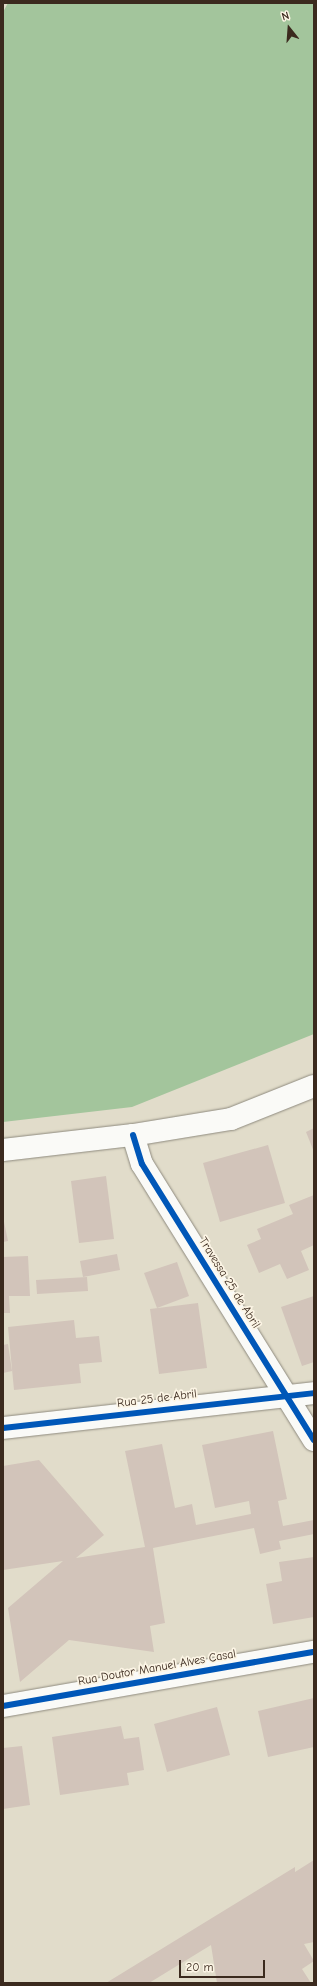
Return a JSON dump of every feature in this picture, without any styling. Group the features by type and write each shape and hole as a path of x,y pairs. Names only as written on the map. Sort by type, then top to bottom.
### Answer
{"street":[{"path":"3,1150 133,1135 231,1119 314,1086"},
{"name":"Travessa 25 de Abril","path":"133,1135 142,1164 314,1440"},
{"name":"Rua 25 de Abril","path":"3,1428 314,1393"},
{"name":"Rua Doutor Manuel Alves Casal","path":"3,1706 314,1652"}],"green space":[{"path":"8,3 314,3 314,1034 132,1107 3,1122 3,12"}],"building":[{"path":"314,1128 314,1152 306,1132"},
{"path":"268,1145 285,1203 220,1222 203,1163"},
{"path":"106,1176 114,1239 79,1243 71,1181"},
{"path":"314,1195 314,1245 301,1251 309,1270 287,1279 280,1264 259,1273 247,1245 261,1239 257,1229 293,1214 289,1205"},
{"path":"3,1217 8,1241 3,1242"},
{"path":"117,1254 120,1270 83,1277 80,1261"},
{"path":"28,1256 30,1296 9,1296 10,1313 3,1313 3,1257"},
{"path":"177,1262 189,1296 157,1308 144,1273"},
{"path":"87,1277 88,1291 37,1294 36,1280"},
{"path":"314,1296 314,1362 302,1366 281,1307"},
{"path":"198,1303 207,1368 159,1374 150,1309"},
{"path":"74,1320 76,1338 99,1336 102,1362 79,1364 81,1383 14,1390 8,1327"},
{"path":"8,1344 12,1371 3,1373 3,1345"},
{"path":"273,1431 287,1499 278,1501 283,1526 314,1520 314,1534 279,1541 281,1549 260,1554 254,1528 153,1548 165,1623 150,1626 154,1652 69,1640 20,1682 8,1608 63,1561 3,1570 3,1466 39,1460 104,1535 76,1558 145,1547 125,1451 162,1444 175,1508 192,1504 196,1525 251,1514 249,1501 215,1508 202,1445"},
{"path":"314,1557 314,1617 273,1624 266,1584 282,1581 279,1562"},
{"path":"314,1698 314,1747 268,1757 258,1711"},
{"path":"217,1707 230,1755 167,1772 154,1724"},
{"path":"121,1726 124,1739 139,1737 144,1770 127,1773 129,1785 60,1795 52,1737"},
{"path":"22,1746 30,1805 3,1809 3,1748"},
{"path":"314,1860 314,1942 304,1944 314,1961 302,1969 311,1983 217,1983 211,1945 149,1983 106,1983 295,1867 295,1872"}],"cycle path":[{"path":"133,1135 142,1164 314,1440"},
{"path":"3,1428 314,1393"},
{"path":"3,1706 314,1652"}]}
